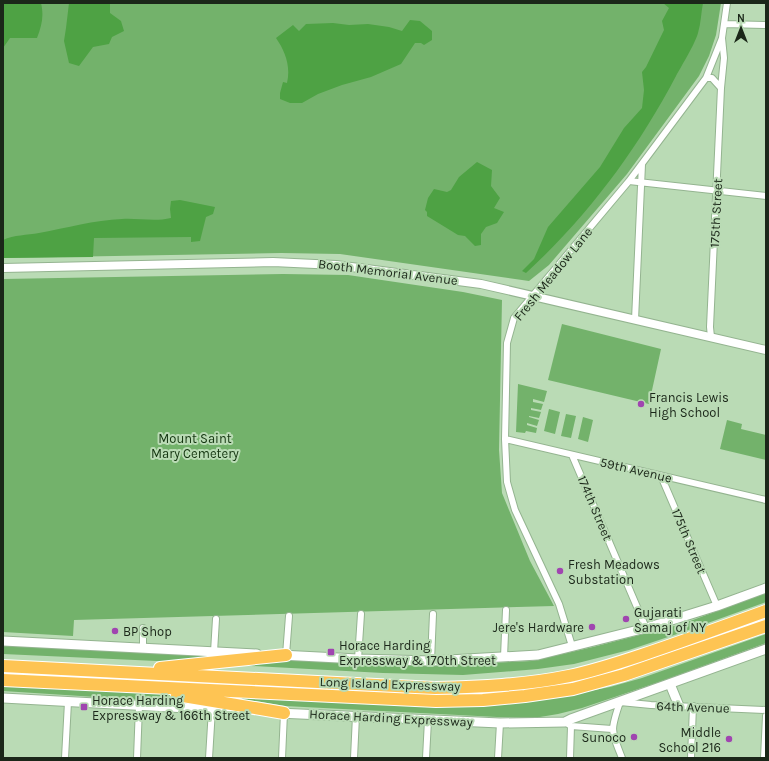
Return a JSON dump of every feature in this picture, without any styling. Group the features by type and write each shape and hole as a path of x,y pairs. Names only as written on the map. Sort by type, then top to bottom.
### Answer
{"highway":[{"name":"Long Island Expressway","path":"3,666 435,688 523,683 569,676 616,663 678,643 766,611"},
{"name":"Long Island Expressway","path":"3,680 436,701 497,699 573,689 632,672 766,626"},
{"path":"121,672 286,655"},
{"path":"122,686 284,713"}],"main road":[{"path":"3,641 358,659 431,661 538,655 646,628 717,606 766,588"},
{"name":"Horace Harding Expressway","path":"3,698 428,720 568,724 571,719 766,649"},
{"path":"670,684 680,706"}],"street":[{"name":"Fresh Meadow Lane","path":"572,646 559,604 515,510 507,482 505,439 507,343 514,318 629,181 706,78 722,38 727,3"},
{"path":"724,24 766,25"},
{"name":"175th Street","path":"711,337 710,327 724,58 722,38"},
{"path":"706,78 712,78 722,88"},
{"path":"635,320 642,164"},
{"path":"629,181 766,196"},
{"name":"Booth Memorial Avenue","path":"3,268 273,262 336,265 481,284 766,350"},
{"name":"59th Avenue","path":"505,439 766,500"},
{"name":"174th Street","path":"572,455 646,628"},
{"name":"175th Street","path":"661,476 717,606"},
{"path":"504,657 506,610"},
{"path":"358,659 361,614"},
{"path":"431,661 433,614"},
{"path":"286,655 289,616"},
{"path":"214,652 216,619"},
{"path":"143,628 143,648"},
{"path":"65,758 68,702"},
{"path":"620,702 612,729 613,736 622,758"},
{"name":"64th Avenue","path":"620,702 766,710"},
{"path":"137,758 139,706"},
{"path":"691,758 693,706"},
{"path":"210,758 212,709"},
{"path":"282,758 284,713"},
{"path":"354,758 356,716"},
{"path":"764,758 766,716"},
{"path":"426,758 428,720"},
{"path":"498,758 500,723"},
{"path":"570,758 568,724 612,729"}],"green space":[{"path":"3,3 721,3 716,35 709,56 699,76 627,174 549,265 529,281 340,254 281,253 3,258"},
{"path":"3,3 41,3 42,20 37,38 10,38 3,48"},
{"path":"69,3 110,3 110,13 121,21 124,31 112,37 109,44 93,47 79,66 69,63 64,41"},
{"path":"663,3 703,3 699,29 691,49 645,130 610,181 570,229 549,251 526,273 522,271 534,259 548,227 600,167 624,128 642,108 644,90 642,72 646,67 664,30 662,21 669,8"},
{"path":"410,20 420,21 432,31 432,40 424,45 421,43 415,43 401,64 371,77 342,85 318,94 302,103 290,103 280,99 283,82 287,83 288,65 282,48 276,38 293,25 299,31 306,24 333,23 349,25 368,24 389,27 402,31"},
{"path":"477,162 492,170 491,186 500,198 494,208 504,212 497,223 486,227 481,234 481,245 475,246 465,236 458,235 427,216 427,212 425,210 428,198 434,189 447,192 451,190 459,177"},
{"path":"180,200 215,207 213,214 206,217 200,241 191,242 191,237 94,238 93,257 3,258 3,240 7,238 101,221 128,219 159,220 171,218 171,201"},
{"name":"Mount Saint Mary Cemetery","path":"283,274 348,275 463,292 502,300 499,450 502,493 530,561 554,606 74,620 73,636 3,632 3,279"},
{"path":"562,324 661,349 649,404 548,380"},
{"path":"518,384 547,391 544,402 533,399 533,402 543,404 541,410 531,408 531,410 541,412 539,418 529,416 539,420 537,426 527,423 527,425 537,428 536,433 526,431 525,433 516,432"},
{"path":"549,409 560,412 555,434 544,431"},
{"path":"566,414 576,416 571,438 561,436"},
{"path":"583,417 593,420 588,442 578,439"},
{"path":"727,420 742,424 741,429 766,435 766,460 720,449"},
{"path":"766,593 766,602 629,650 574,664 538,669 463,675 383,673 233,665 291,660 419,666 532,661 682,624"},
{"path":"766,634 766,643 665,680 582,708 534,718 285,706 243,699 239,696 558,697 610,687 642,678"},
{"path":"3,645 231,657 179,662 3,654"},
{"path":"3,685 134,691 175,696 189,703 3,691"}],"place":[{"name":"Francis Lewis High School","path":"641,404"},
{"name":"Fresh Meadows Substation","path":"560,571"},
{"name":"Gujarati Samaj of NY","path":"626,619"},
{"name":"Jere's Hardware","path":"592,627"},
{"name":"BP Shop","path":"115,631"},
{"name":"Horace Harding Expressway & 170th Street","path":"331,652"},
{"name":"Horace Harding Expressway & 166th Street","path":"84,707"},
{"name":"Sunoco","path":"634,737"},
{"name":"Middle School 216","path":"729,739"}]}
